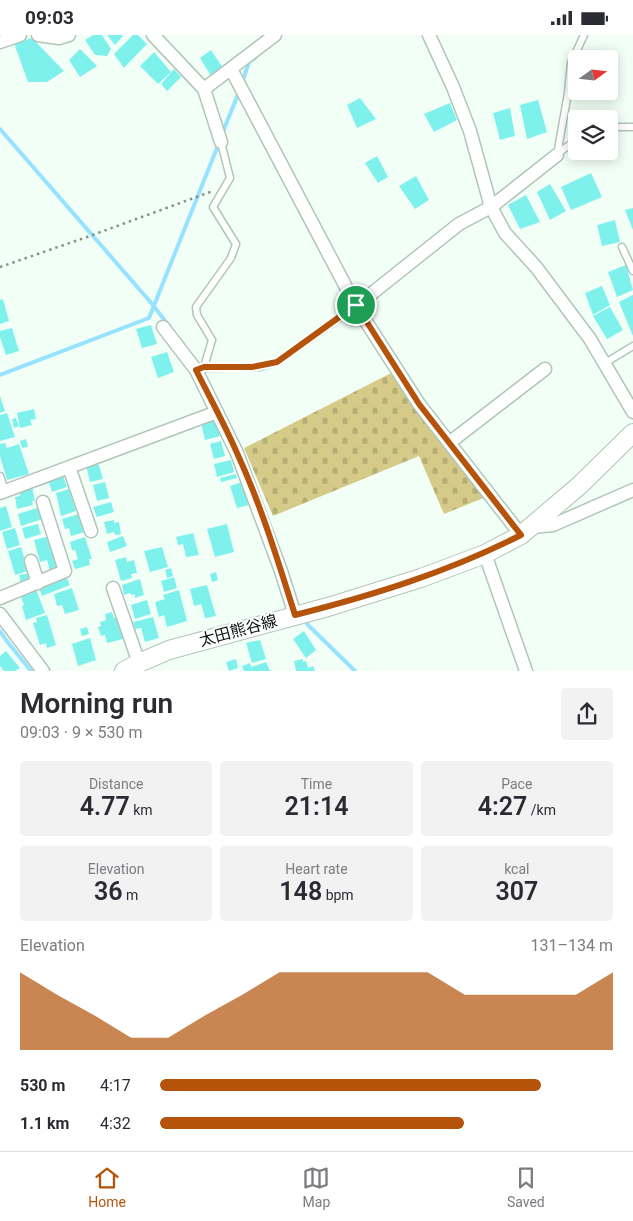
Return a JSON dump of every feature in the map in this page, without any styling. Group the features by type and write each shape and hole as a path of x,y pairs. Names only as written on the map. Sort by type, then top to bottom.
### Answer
{"main road":[{"name":"太田熊谷線","path":"131,667 190,643 421,579 485,554 526,531 580,485 633,433"}],"street":[{"path":"4,39 20,35"},
{"path":"38,35 59,38 69,35"},
{"path":"153,35 204,89 221,142"},
{"path":"204,89 275,35"},
{"path":"429,35 453,87 470,131 491,207 505,233 536,267 590,339 633,411"},
{"path":"231,69 356,305 419,404 449,443 526,531 553,525 633,490"},
{"path":"356,305 459,224 491,207 557,155"},
{"path":"163,327 200,369 217,412 238,453 251,486 282,571 295,615"},
{"path":"449,443 544,369"},
{"path":"2,492 217,412"},
{"path":"69,467 91,531"},
{"path":"0,598 65,571 43,502"},
{"path":"485,554 526,671"},
{"path":"31,561 38,583"},
{"path":"112,588 131,667"},
{"path":"0,614 4,627 43,671"}],"lane":[{"path":"557,155 572,63 584,35"},
{"path":"618,127 633,127"},
{"path":"221,142 230,178 213,207 236,244 231,258 196,307 197,315 212,340 200,369 252,367 277,362 356,305"},
{"path":"557,155 568,146"},
{"path":"622,247 633,271"},
{"path":"605,363 633,346"},
{"path":"0,476 2,492"}],"path":[{"path":"0,267 95,235 227,185"}],"green space":[{"path":"393,372 486,497 444,514 419,456 273,516 244,448"}],"building":[{"path":"93,35 102,35 111,49 107,56 95,55 85,40"},
{"path":"107,35 122,35 123,36 115,45"},
{"path":"133,35 138,35 147,44 124,68 114,54"},
{"path":"32,38 64,71 47,82 28,82 14,43"},
{"path":"80,49 97,66 80,77 69,60"},
{"path":"211,50 223,68 211,76 200,58"},
{"path":"154,52 171,72 158,84 140,66"},
{"path":"174,69 181,77 167,91 161,84"},
{"path":"360,98 376,119 357,128 347,105"},
{"path":"538,100 547,132 527,139 520,105"},
{"path":"450,103 457,120 434,132 424,114"},
{"path":"510,108 515,136 500,140 493,113"},
{"path":"377,156 388,177 378,183 365,163"},
{"path":"591,173 602,197 571,210 561,187"},
{"path":"416,176 429,200 415,209 399,186"},
{"path":"550,184 566,211 550,220 537,192"},
{"path":"526,195 540,222 520,229 508,205"},
{"path":"633,208 633,230 625,210"},
{"path":"615,220 620,242 602,246 597,225"},
{"path":"626,265 633,290 617,297 608,272"},
{"path":"602,286 610,305 593,315 585,293"},
{"path":"633,295 633,336 619,302"},
{"path":"3,299 9,321 0,324 0,300"},
{"path":"610,307 623,330 607,339 593,316"},
{"path":"151,325 157,344 142,348 136,329"},
{"path":"12,328 19,351 6,355 0,331"},
{"path":"167,352 174,372 158,378 151,357"},
{"path":"0,396 5,411 0,413"},
{"path":"34,409 36,419 30,420 32,425 20,428 17,413"},
{"path":"7,413 15,437 0,441 0,415"},
{"path":"16,418 19,426 14,428 12,419"},
{"path":"216,419 220,436 205,440 201,423"},
{"path":"26,439 28,447 22,448 20,441"},
{"path":"221,441 225,456 214,459 210,444"},
{"path":"5,443 7,448 19,444 29,474 7,480 0,456 0,444"},
{"path":"231,460 234,472 217,477 214,464"},
{"path":"98,462 103,479 90,482 86,465"},
{"path":"62,473 67,487 52,492 49,483 39,486 37,481"},
{"path":"236,474 237,478 221,482 220,478"},
{"path":"105,482 109,498 97,501 93,485"},
{"path":"242,482 249,505 237,508 230,486"},
{"path":"32,486 35,501 32,501 33,505 17,509 15,497 20,496 19,489"},
{"path":"69,489 76,511 61,516 56,493"},
{"path":"111,502 114,512 97,517 93,507"},
{"path":"6,506 12,527 0,531 0,508"},
{"path":"40,507 43,519 21,526 18,514"},
{"path":"79,514 85,532 71,536 69,528 65,529 62,519"},
{"path":"114,520 114,523 119,522 121,534 115,535 114,532 107,534 104,522"},
{"path":"38,524 41,534 25,539 22,528"},
{"path":"227,524 234,552 215,557 207,529"},
{"path":"15,528 20,545 7,549 2,532"},
{"path":"193,533 199,555 186,557 183,544 178,545 176,537"},
{"path":"50,536 59,569 50,571 47,560 40,562 34,540"},
{"path":"123,536 127,546 110,552 107,542"},
{"path":"85,537 92,559 89,559 90,565 75,569 72,561 78,559 75,550 72,550 70,542"},
{"path":"21,547 28,571 15,575 8,551"},
{"path":"162,547 168,567 150,572 144,551"},
{"path":"126,557 127,562 134,560 137,573 131,574 132,578 121,581 115,560"},
{"path":"171,568 173,576 167,578 165,570"},
{"path":"216,572 218,580 212,582 210,574"},
{"path":"30,573 32,581 21,584 19,575"},
{"path":"174,577 177,588 164,592 161,581"},
{"path":"67,578 70,585 42,596 39,588"},
{"path":"140,579 144,595 135,598 135,594 124,595 122,585"},
{"path":"207,585 216,616 205,618 201,604 194,606 190,589"},
{"path":"72,588 79,610 65,614 62,605 57,606 54,594"},
{"path":"36,589 45,613 26,620 20,594"},
{"path":"179,590 187,621 167,627 164,615 159,617 155,602 165,599 163,595"},
{"path":"147,600 151,614 135,619 131,605"},
{"path":"112,612 114,618 118,617 123,639 107,643 105,635 101,636 98,627 101,626 100,622 106,620 105,614"},
{"path":"47,615 56,645 47,648 46,643 40,645 33,623 37,622 36,618"},
{"path":"153,617 159,638 145,642 141,628 135,629 133,622"},
{"path":"87,627 89,634 82,636 80,629"},
{"path":"304,631 316,650 306,658 293,639"},
{"path":"90,638 96,660 78,666 72,644"},
{"path":"260,640 266,659 252,663 246,643"},
{"path":"6,651 20,668 15,671 4,671 0,666 0,656"},
{"path":"236,659 238,668 229,671 226,662"},
{"path":"303,659 303,662 306,661 308,668 313,666 315,671 296,671 294,661"},
{"path":"266,662 270,671 244,671 242,666 250,663 251,667"}],"waterway":[{"path":"242,83 249,62 256,57"},
{"path":"222,134 239,92"},
{"path":"0,129 153,305 169,326"},
{"path":"0,375 149,318 219,143"},
{"path":"305,619 308,625 355,671"},
{"path":"0,631 31,671"}],"route":[{"path":"356,305 419,404 521,535 485,554 421,579 295,615 282,571 238,453 196,370 204,367 260,367 277,362 356,305"}]}
